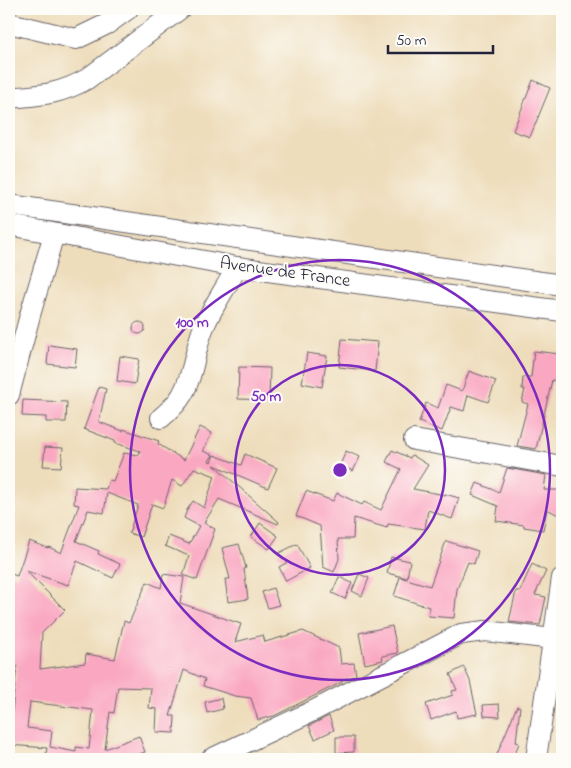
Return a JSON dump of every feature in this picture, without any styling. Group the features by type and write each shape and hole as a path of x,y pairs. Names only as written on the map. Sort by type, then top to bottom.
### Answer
{"street":[{"path":"9,23 76,40 107,24 128,9"},
{"path":"9,98 49,94 70,89 87,79 180,9"},
{"path":"9,205 562,285"},
{"name":"Avenue de France","path":"9,226 237,267 562,311"},
{"path":"9,395 54,234"},
{"path":"161,418 183,394 202,330 237,267"},
{"path":"414,440 562,466"},
{"path":"536,759 558,643 562,578"},
{"path":"211,759 315,710 461,634 486,631 558,643"}],"building":[{"path":"533,80 550,88 530,137 513,131"},
{"path":"137,322 141,322 145,328 141,334 137,334 133,330 133,326"},
{"path":"342,339 378,342 375,371 339,367"},
{"path":"49,345 77,349 75,367 47,364"},
{"path":"534,351 560,354 557,380 552,380 536,449 517,446 528,404 522,402 525,389 522,389 523,377 531,377"},
{"path":"307,353 327,356 322,387 302,383"},
{"path":"120,356 139,359 135,384 117,381"},
{"path":"239,367 270,368 269,400 238,399"},
{"path":"469,371 496,381 488,402 468,395 464,411 451,407 442,431 419,422 426,403 438,408 446,385 462,391"},
{"path":"99,387 106,389 99,422 159,441 158,444 184,460 200,427 212,433 203,451 213,455 209,461 211,462 214,455 241,465 245,454 277,468 268,488 214,465 279,522 278,524 219,499 204,523 215,529 197,580 183,575 189,556 165,546 169,536 189,544 199,526 184,518 187,510 193,501 204,508 215,476 194,468 182,486 172,480 163,508 152,504 141,537 129,533 138,505 107,493 104,513 88,510 76,541 99,551 98,554 120,564 113,578 77,561 68,585 26,571 65,610 42,633 40,669 85,663 86,654 115,659 124,621 129,623 147,582 161,588 163,574 184,577 180,603 241,624 235,642 263,635 265,642 303,631 339,648 341,664 354,663 356,675 342,680 342,682 274,716 258,720 251,698 235,696 203,686 205,679 184,670 170,716 175,716 174,733 156,732 157,709 149,708 151,688 118,687 114,713 110,712 105,749 139,736 145,752 126,759 45,759 47,748 9,745 9,711 12,711 17,666 11,666 12,655 9,654 9,573 17,576 29,541 61,553 79,505 74,504 75,487 106,489 109,480 113,481 124,453 139,455 140,451 115,443 115,441 84,429","holes":["30,702 93,710 89,749 76,747 76,752 50,747 52,731 27,728"]},
{"path":"23,400 67,402 66,422 46,422 46,417 22,416"},
{"path":"45,447 63,448 61,467 43,466"},
{"path":"392,450 410,458 412,455 428,465 413,489 459,498 452,519 428,510 425,529 388,524 387,528 354,518 353,539 338,539 339,559 334,572 323,567 320,526 296,516 306,491 333,501 337,493 362,505 364,502 381,510 401,469 386,462"},
{"path":"346,451 360,457 353,471 340,465"},
{"path":"507,468 546,475 544,490 562,490 562,517 547,509 543,530 496,521 498,506 472,495 477,483 499,492"},
{"path":"260,523 278,536 269,549 251,537"},
{"path":"446,541 478,551 474,564 468,562 457,589 454,618 428,616 429,607 394,596 400,577 430,586"},
{"path":"239,544 246,568 244,569 248,599 228,602 225,579 230,579 222,548"},
{"path":"297,544 310,568 286,581 279,567 288,562 277,554"},
{"path":"391,557 410,561 407,578 387,573"},
{"path":"532,564 546,571 535,595 546,597 540,625 509,622 516,591 520,591"},
{"path":"359,574 369,578 362,596 352,591"},
{"path":"339,577 352,583 345,599 332,593"},
{"path":"273,588 279,605 268,608 262,592"},
{"path":"392,626 398,653 382,656 383,660 365,664 359,633"},
{"path":"464,667 470,681 477,714 457,718 456,711 431,720 426,704 453,695 452,691 457,690 450,674"},
{"path":"221,698 223,709 207,713 205,702"},
{"path":"499,704 500,717 484,716 483,705"},
{"path":"517,706 520,707 516,742 519,743 513,759 495,759"},
{"path":"329,716 334,730 315,739 309,726"},
{"path":"336,737 354,737 354,752 336,753"}]}
